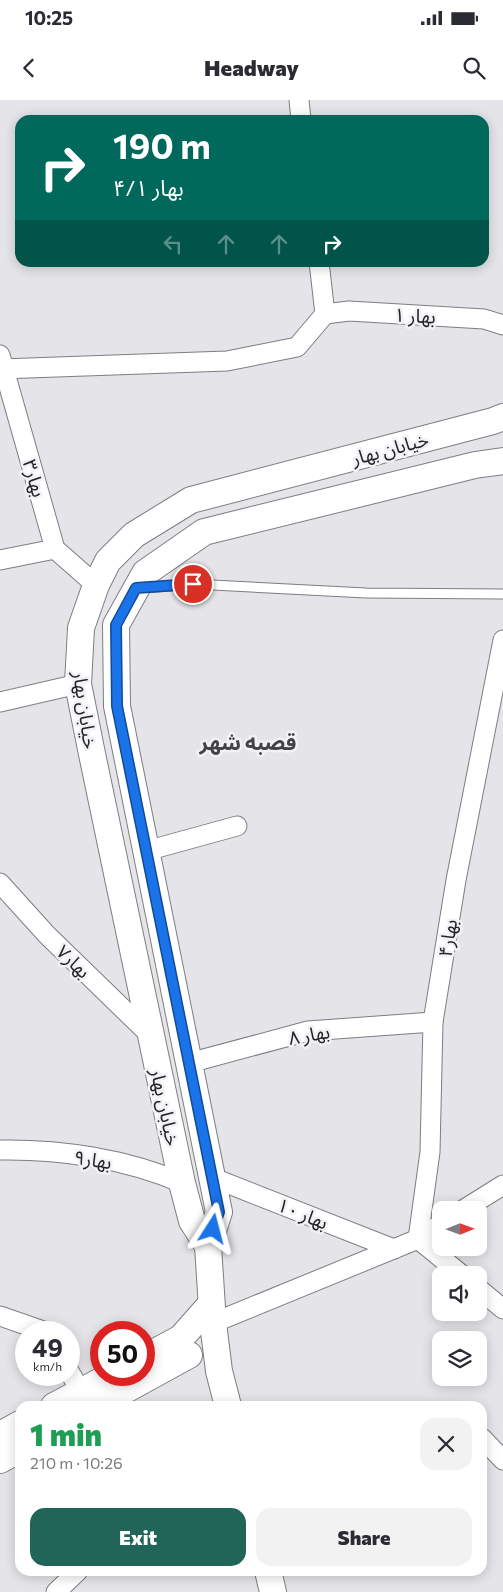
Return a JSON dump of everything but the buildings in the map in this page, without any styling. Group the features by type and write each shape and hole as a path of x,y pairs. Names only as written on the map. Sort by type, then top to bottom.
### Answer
{"main road":[{"name":"خیابان بهار","path":"208,1246 192,1221 182,1183 78,684 81,628 96,585 108,561 134,535 191,500 503,417"},
{"name":"خیابان بهار","path":"227,1401 219,1370 212,1314 208,1246 219,1212 117,706 116,625 145,573 204,532 476,465 503,461"},
{"path":"63,1401 82,1390 185,1346 212,1314"},
{"path":"155,1355 185,1346"},
{"path":"185,1346 219,1370"},
{"path":"0,1435 15,1427"},
{"path":"0,1460 15,1452"},
{"path":"269,1576 273,1592"}],"street":[{"path":"299,100 300,115"},
{"path":"1,364 227,361 296,347 325,314 320,267"},
{"name":"بهار ۱","path":"325,314 349,310 484,319 503,325"},
{"name":"بهار۳","path":"1,364 55,549"},
{"path":"0,560 55,549 96,585"},
{"name":"بهار۴","path":"418,1239 430,1152 433,1022 458,870 503,640"},
{"path":"0,702 78,684"},
{"path":"146,851 237,826"},
{"name":"بهار۷","path":"0,883 47,935 151,1036"},
{"name":"بهار ۸","path":"189,1063 308,1031 433,1022"},
{"name":"بهار۹","path":"0,1150 28,1149 106,1160 156,1172 182,1183"},
{"name":"بهار ۱۰","path":"211,1177 394,1249"},
{"path":"477,1201 503,1185"},
{"path":"212,1314 394,1249 418,1239 432,1230"},
{"path":"418,1239 451,1266"},
{"path":"487,1296 503,1309"},
{"path":"0,1316 15,1321"},
{"path":"487,1443 503,1460"},
{"path":"56,1592 73,1576"}],"lane":[{"path":"136,588 193,584 366,593 503,594"}],"district":[{"name":"قصبه شهر","path":"248,741"}],"route":[{"path":"193,584 136,588 116,625 117,706 219,1212 213,1229"}]}
